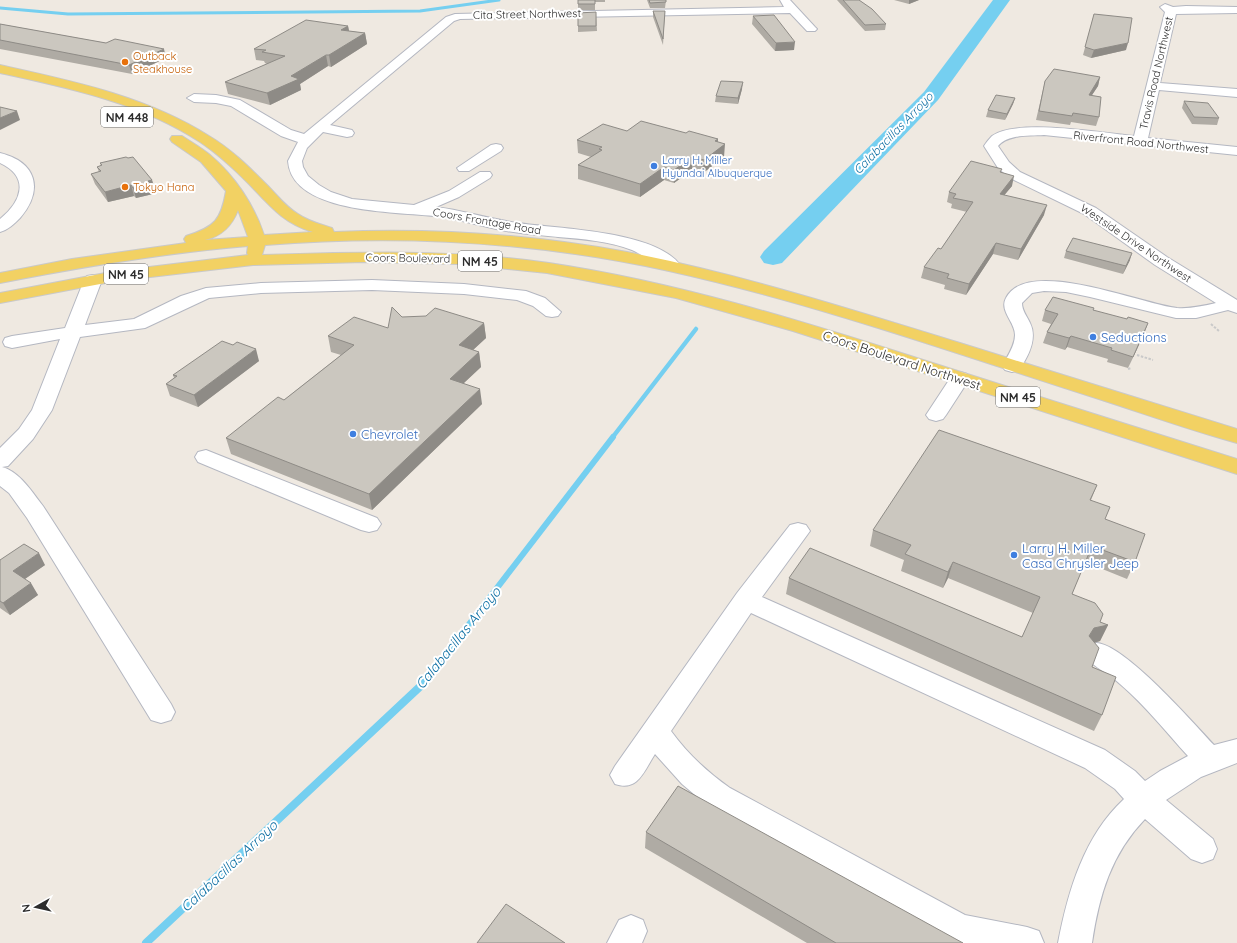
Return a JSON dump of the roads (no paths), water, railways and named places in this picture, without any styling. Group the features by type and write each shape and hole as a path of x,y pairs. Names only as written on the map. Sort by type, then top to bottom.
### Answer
{"main road":[{"name":"NM 448","path":"0,69 80,87 116,98 156,112 183,126 214,146 250,177 282,238"},
{"name":"NM 448","path":"38,91 98,106"},
{"name":"NM 448","path":"167,134 186,144 206,159 234,190 249,215 257,240 253,260"},
{"path":"250,177 279,207 297,221 314,228 347,235"},
{"path":"116,256 177,244 209,235 227,220 232,210 234,190"},
{"name":"NM 45","path":"0,278 116,256 257,240 347,235"},
{"name":"Coors Boulevard","path":"347,235 425,236 492,240 579,250 672,266 692,271"},
{"path":"278,259 282,238"},
{"name":"Coors Boulevard","path":"253,260 364,257 460,259 547,268 679,293"},
{"name":"NM 45","path":"0,298 93,280 177,268 253,260"},
{"name":"Coors Boulevard Northwest","path":"692,271 823,307 1237,436"},
{"name":"Coors Boulevard Northwest","path":"679,293 800,327 1237,467"},
{"path":"998,390 1071,408 1237,460"}],"street":[{"path":"785,0 792,10 811,29"},
{"name":"Travis Road Northwest","path":"1140,142 1168,9 1237,10"},
{"name":"Cita Street Northwest","path":"308,140 320,127 389,68 450,20 459,16 792,10"},
{"path":"1152,86 1237,93"},
{"path":"194,98 224,100 235,103 286,133 308,140"},
{"path":"320,127 347,133"},
{"name":"Riverfront Road Northwest","path":"996,154 991,146 997,139 1018,132 1044,131 1067,135 1237,152"},
{"path":"996,154 1020,141 1067,135"},
{"name":"Coors Frontage Road","path":"308,140 297,154 294,166 298,174 310,186 326,195 348,202 370,206 464,216 499,225 607,239 634,245 663,258 672,266"},
{"path":"464,168 496,148"},
{"name":"Westside Drive Northwest","path":"996,154 1003,165 1015,175 1090,210 1156,258 1233,306"},
{"path":"0,157 13,163 22,170 28,186 26,196 20,207 0,227"},
{"path":"417,210 454,194 485,175"},
{"path":"454,194 454,209 464,216"},
{"path":"0,461 26,434 42,410 93,280"},
{"path":"12,342 73,332 138,324 187,300 206,293 226,290 293,286 372,284 489,292 530,298 539,302 552,312"},
{"path":"1012,366 1024,338 1022,323 1014,311 1014,299 1019,294 1034,287 1069,286 1177,313 1200,312 1233,306"},
{"path":"936,415 960,378"},
{"path":"206,457 369,524"},
{"path":"0,474 17,488 35,512 161,712"},
{"path":"625,775 746,600 798,531"},
{"path":"746,600 1095,759 1121,777 1144,800 1202,849"},
{"path":"1075,943 1084,896 1096,865 1116,831 1144,800 1174,777 1223,756 1130,676 1106,658 1096,654"},
{"path":"656,732 675,760 689,774 719,797 961,930 1027,943"}],"waterway":[{"path":"0,8 68,14 420,11 499,0"},
{"name":"Calabacillas Arroyo","path":"773,257 931,96 1002,0"},
{"name":"Calabacillas Arroyo","path":"612,438 696,329"},
{"name":"Calabacillas Arroyo","path":"440,662 613,437"},
{"name":"Calabacillas Arroyo","path":"146,943 426,681 441,661"}],"place":[{"name":"Outback Steakhouse","path":"125,62"},
{"name":"Larry H. Miller Hyundai Albuquerque","path":"654,166"},
{"name":"Tokyo Hana","path":"125,187"},
{"name":"Seductions","path":"1093,337"},
{"name":"Chevrolet","path":"353,434"},
{"name":"Larry H. Miller Casa Chrysler Jeep","path":"1014,555"}]}
